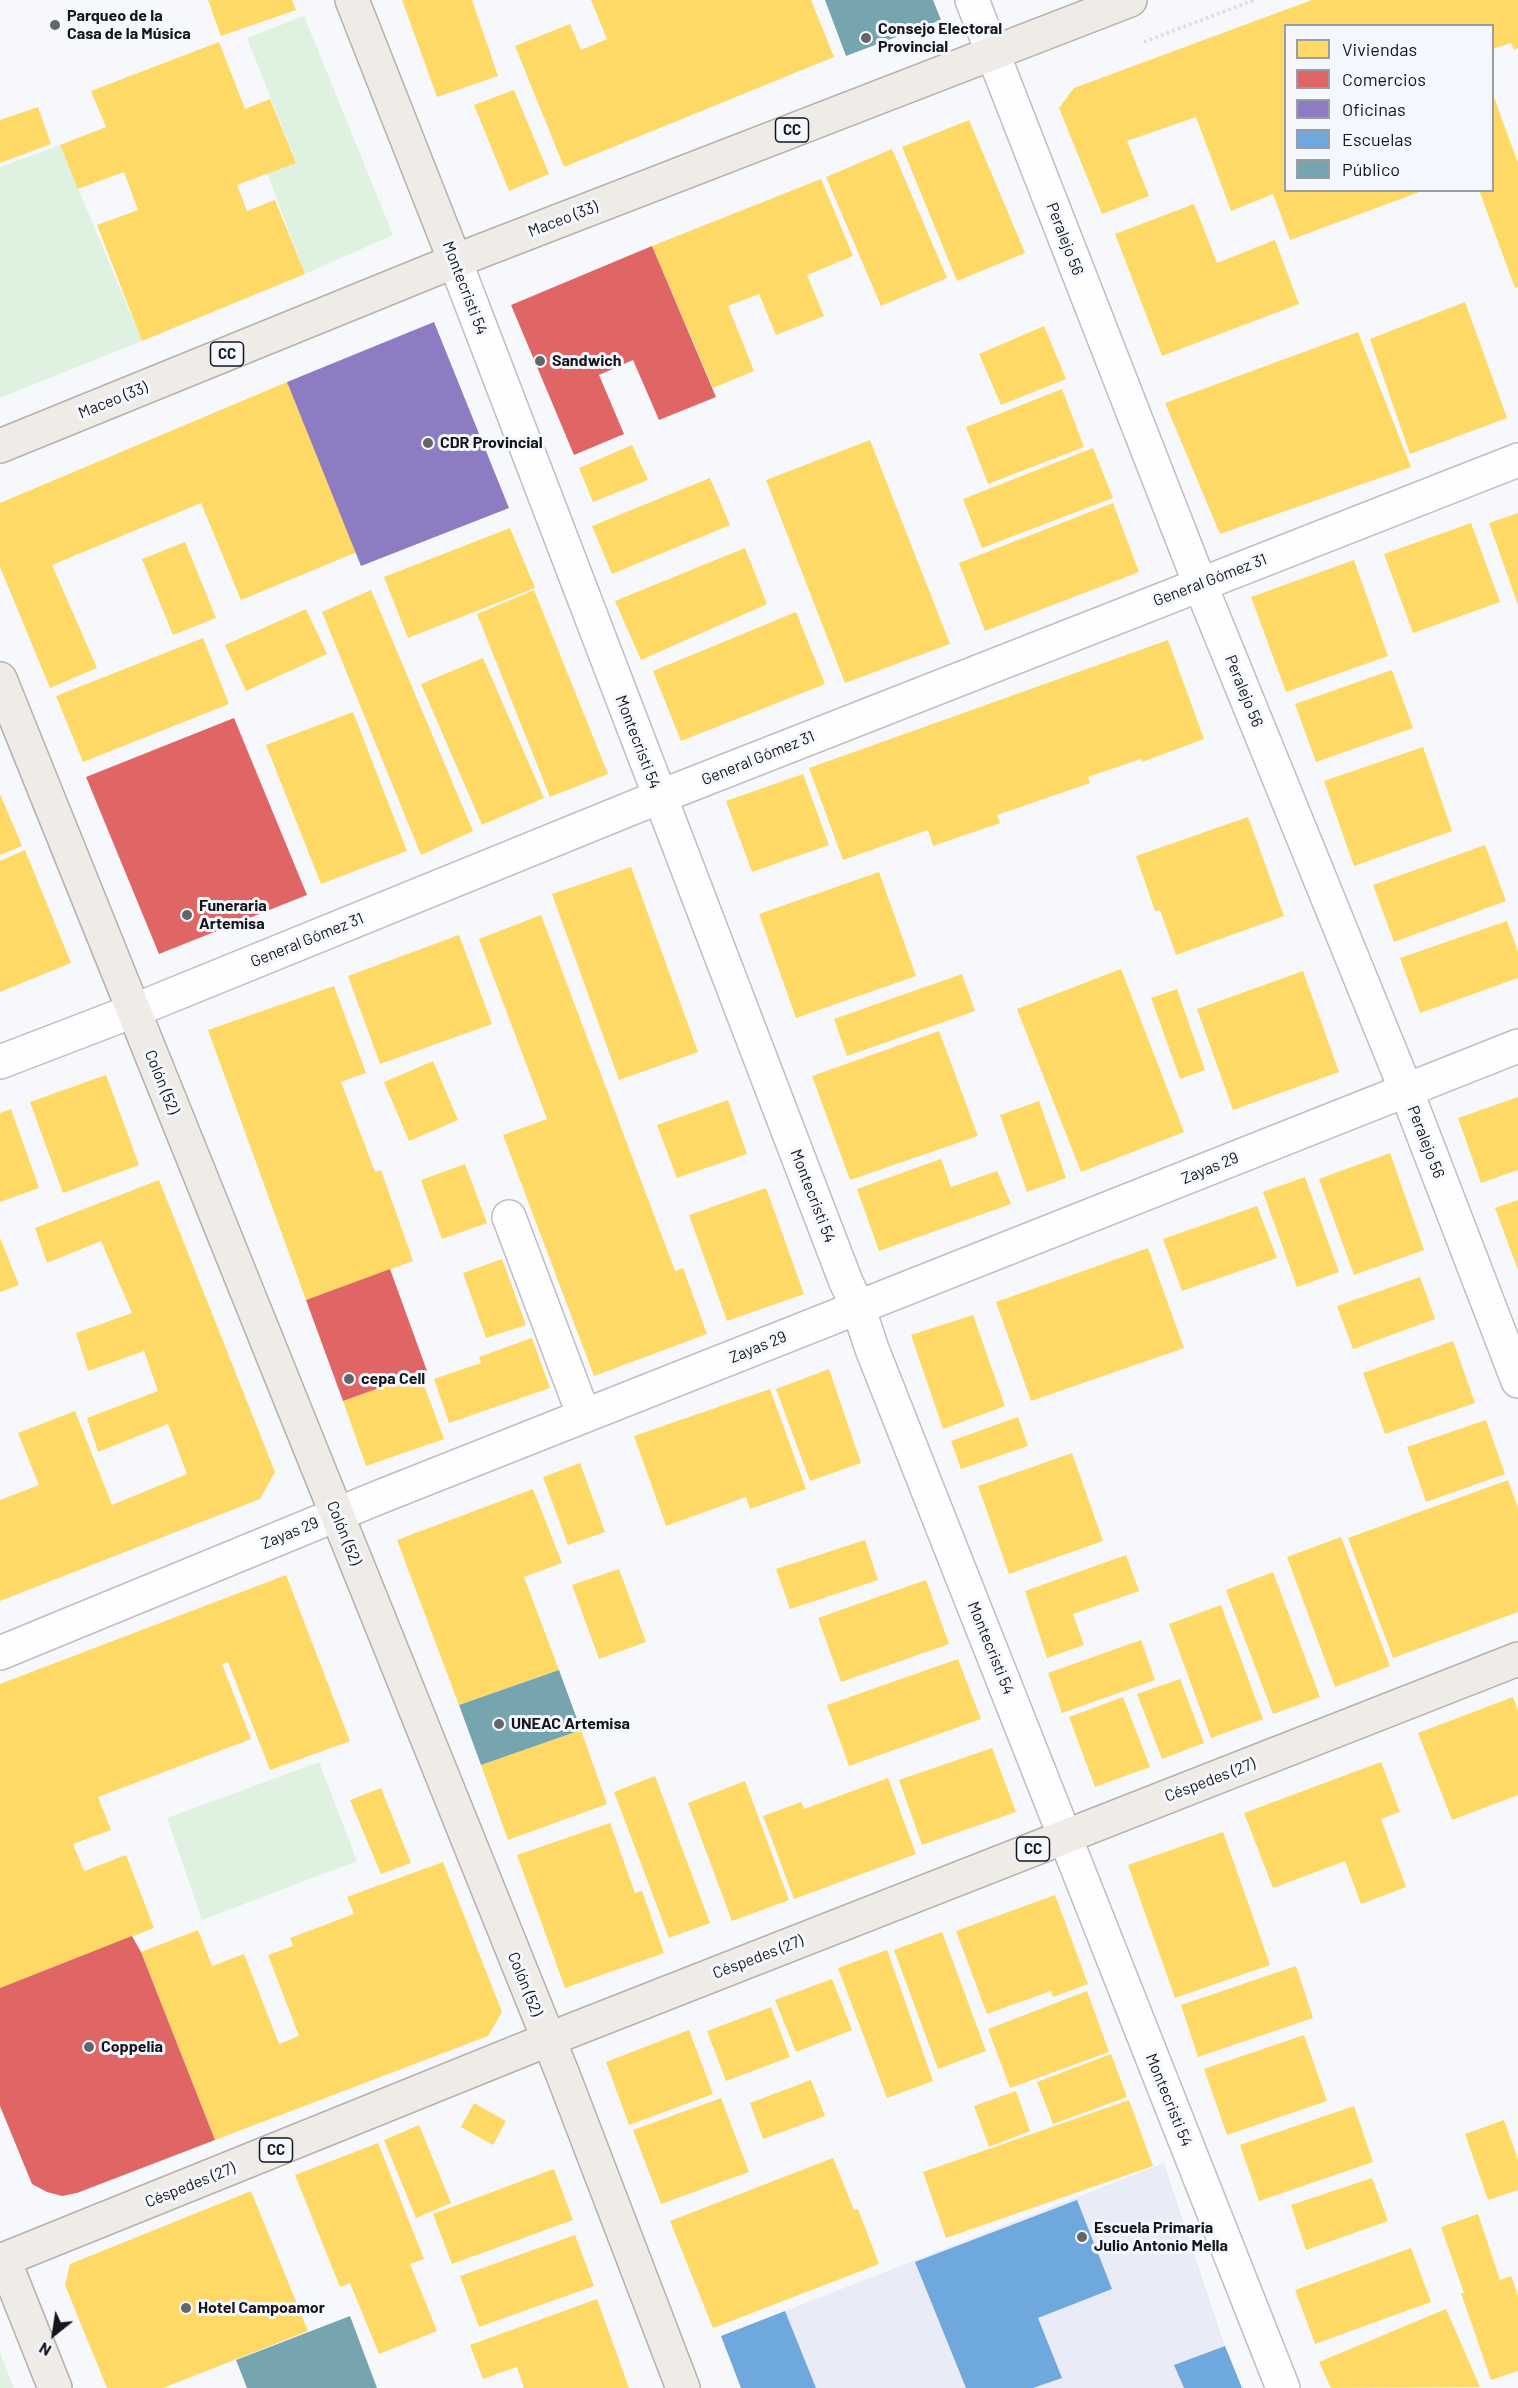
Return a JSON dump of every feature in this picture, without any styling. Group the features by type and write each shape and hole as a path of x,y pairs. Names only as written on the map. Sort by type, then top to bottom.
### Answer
{"main road":[{"name":"Montecristi 54","path":"352,0 455,261"},
{"name":"Maceo (33)","path":"0,446 455,261 1130,0"},
{"name":"Colón (52)","path":"0,680 563,2075 683,2388"},
{"name":"Céspedes (27)","path":"1,2256 1518,1659"},
{"path":"1,2256 55,2388"}],"street":[{"name":"Peralejo 56","path":"972,0 1200,584 1406,1090 1518,1381"},
{"name":"Montecristi 54","path":"455,261 659,797 846,1282 858,1307 872,1349 1283,2388"},
{"name":"General Gómez 31","path":"0,1062 133,1011 659,797 1518,460"},
{"name":"Zayas 29","path":"0,1653 336,1514 1518,1046"},
{"path":"509,1217 584,1416"}],"shaded area":[{"name":"Escuela Primaria Julio Antonio Mella","path":"1164,2163 1225,2346 1242,2388 741,2388 721,2336"}],"green space":[{"path":"304,16 393,235 305,274 267,173 296,162 247,38"},
{"path":"60,145 142,341 0,398 0,167"},
{"path":"319,1762 357,1861 202,1920 167,1818"},
{"path":"0,2353 14,2388 0,2388"}],"building: Viviendas":[{"path":"208,0 292,0 296,10 221,36"},
{"path":"402,0 472,0 498,76 437,97"},
{"path":"591,0 811,0 834,57 564,167 515,46 570,24 581,50 607,39"},
{"path":"1312,0 1518,0 1518,48 1514,50 1511,43 1494,48 1494,24 1284,24 1284,192 1419,192 1290,240 1273,194 1231,211 1196,117 1127,141 1149,196 1102,214 1059,108 1074,88"},
{"path":"219,42 245,109 270,99 296,163 237,185 247,211 275,200 305,274 142,341 97,225 138,210 124,172 78,189 60,145 106,127 91,91"},
{"path":"514,90 549,174 509,191 474,105"},
{"path":"1494,97 1518,163 1518,287 1515,288 1480,192 1494,192"},
{"path":"38,107 51,144 0,163 0,120"},
{"path":"969,120 1025,253 957,281 902,147"},
{"path":"892,149 947,278 881,306 826,177"},
{"path":"821,179 853,256 807,275 824,316 776,335 759,294 728,306 754,371 713,388 652,246"},
{"path":"1194,204 1217,263 1275,240 1299,304 1162,356 1115,234"},
{"path":"1465,302 1507,418 1410,454 1370,339"},
{"path":"1044,326 1066,379 1001,405 979,354"},
{"path":"1358,332 1411,467 1220,534 1165,403"},
{"path":"287,382 357,552 241,600 201,503 52,565 97,668 50,688 0,567 0,503"},
{"path":"1062,389 1084,447 988,484 966,427"},
{"path":"870,440 950,644 845,683 766,480"},
{"path":"632,445 648,480 593,502 579,468"},
{"path":"1093,448 1113,498 982,548 963,499"},
{"path":"710,478 730,525 612,574 592,526"},
{"path":"1113,503 1139,572 985,631 959,563"},
{"path":"1518,513 1518,605 1489,523"},
{"path":"1471,523 1500,602 1413,633 1384,554"},
{"path":"510,528 535,588 408,638 384,577"},
{"path":"185,542 216,618 173,635 142,559"},
{"path":"745,548 767,604 641,660 615,601"},
{"path":"1354,560 1388,656 1286,692 1251,597"},
{"path":"371,590 473,831 421,855 322,612"},
{"path":"534,590 608,774 550,797 477,614"},
{"path":"306,609 327,654 246,691 225,645"},
{"path":"796,612 825,684 681,741 653,671"},
{"path":"203,638 229,704 83,762 56,696"},
{"path":"1168,640 1204,739 1142,762 1141,759 1088,777 1090,783 997,815 1000,823 933,846 928,830 843,860 809,768"},
{"path":"483,658 544,798 482,825 421,684"},
{"path":"1392,670 1413,728 1316,762 1295,704"},
{"path":"353,712 407,851 321,884 266,745"},
{"path":"1423,747 1452,831 1354,866 1324,781"},
{"path":"803,774 829,845 752,872 726,801"},
{"path":"0,794 22,846 0,855"},
{"path":"1248,817 1284,916 1176,955 1160,910 1155,911 1136,856"},
{"path":"1485,845 1506,901 1394,942 1373,885"},
{"path":"25,850 71,963 0,992 0,861"},
{"path":"631,867 698,1052 619,1080 552,894"},
{"path":"879,872 916,976 796,1018 759,914"},
{"path":"541,915 675,1271 683,1268 707,1334 594,1376 503,1135 547,1119 479,939"},
{"path":"1507,921 1518,952 1518,978 1420,1013 1400,958"},
{"path":"459,935 492,1024 380,1064 348,976"},
{"path":"1121,969 1184,1132 1081,1172 1017,1009"},
{"path":"1303,971 1339,1072 1233,1110 1197,1009"},
{"path":"962,974 975,1011 847,1056 834,1019"},
{"path":"334,986 366,1073 341,1082 375,1172 381,1170 413,1261 306,1300 208,1030"},
{"path":"1177,989 1205,1070 1180,1079 1151,998"},
{"path":"939,1031 978,1136 850,1180 812,1076"},
{"path":"433,1061 458,1120 409,1141 384,1082"},
{"path":"106,1075 139,1165 63,1193 30,1102"},
{"path":"1518,1097 1518,1170 1481,1183 1458,1118"},
{"path":"728,1100 747,1154 677,1178 657,1125"},
{"path":"1039,1101 1066,1178 1027,1192 1000,1115"},
{"path":"11,1109 39,1188 0,1202 0,1113"},
{"path":"1390,1153 1424,1250 1354,1275 1319,1179"},
{"path":"941,1159 951,1187 997,1171 1011,1204 879,1251 857,1189"},
{"path":"465,1164 487,1223 442,1239 421,1180"},
{"path":"1305,1177 1339,1272 1297,1287 1263,1192"},
{"path":"159,1180 275,1472 260,1499 0,1601 0,1500 39,1485 18,1433 75,1411 112,1505 187,1474 168,1424 98,1452 87,1418 158,1391 144,1351 88,1371 76,1333 132,1313 101,1241 47,1263 35,1228"},
{"path":"766,1188 804,1294 727,1321 689,1215"},
{"path":"1518,1200 1518,1270 1495,1208"},
{"path":"1257,1206 1277,1258 1182,1291 1163,1239"},
{"path":"0,1238 19,1285 0,1292"},
{"path":"1148,1248 1184,1348 1031,1401 996,1302"},
{"path":"502,1259 526,1325 486,1338 463,1273"},
{"path":"1420,1277 1435,1319 1353,1349 1337,1306"},
{"path":"973,1315 1005,1406 943,1429 911,1335"},
{"path":"532,1338 550,1388 449,1423 434,1379 481,1363 479,1357"},
{"path":"1453,1341 1475,1403 1385,1434 1363,1373"},
{"path":"829,1369 861,1463 810,1481 776,1389"},
{"path":"420,1374 444,1439 366,1466 343,1401"},
{"path":"770,1389 806,1489 750,1509 746,1497 666,1526 634,1436"},
{"path":"1018,1417 1028,1446 961,1469 951,1441"},
{"path":"1486,1420 1505,1474 1426,1502 1407,1447"},
{"path":"1072,1453 1103,1541 1009,1574 978,1486"},
{"path":"580,1463 605,1532 568,1545 543,1477"},
{"path":"1508,1480 1518,1508 1518,1612 1393,1658 1348,1538"},
{"path":"533,1489 562,1563 524,1577 559,1670 459,1705 397,1540"},
{"path":"1341,1537 1390,1666 1335,1687 1287,1557"},
{"path":"865,1540 878,1580 790,1609 776,1569"},
{"path":"1126,1555 1139,1591 1073,1614 1084,1645 1047,1658 1025,1591"},
{"path":"619,1569 646,1642 599,1659 572,1585"},
{"path":"1273,1572 1320,1697 1273,1714 1226,1590"},
{"path":"286,1575 350,1741 270,1770 228,1662 222,1664 251,1739 98,1797 111,1830 73,1844 84,1871 126,1855 154,1928 0,1988 0,1684"},
{"path":"926,1580 949,1644 841,1682 818,1618"},
{"path":"1221,1605 1263,1719 1211,1738 1169,1624"},
{"path":"1141,1640 1155,1680 1062,1713 1048,1673"},
{"path":"958,1659 981,1719 849,1766 827,1705"},
{"path":"1180,1679 1204,1743 1162,1759 1137,1694"},
{"path":"1123,1697 1150,1767 1095,1787 1069,1717"},
{"path":"1513,1697 1518,1711 1518,1795 1452,1820 1418,1733"},
{"path":"581,1730 607,1804 508,1840 481,1765"},
{"path":"992,1748 1016,1812 922,1845 899,1780"},
{"path":"1381,1762 1400,1812 1381,1819 1406,1887 1361,1904 1345,1861 1273,1888 1244,1813"},
{"path":"655,1776 710,1923 669,1938 614,1792"},
{"path":"888,1778 916,1854 794,1899 763,1816 801,1802 804,1809"},
{"path":"745,1781 789,1900 732,1921 688,1803"},
{"path":"381,1788 411,1863 381,1874 350,1800"},
{"path":"610,1823 635,1893 642,1891 664,1953 565,1988 517,1855"},
{"path":"1223,1832 1270,1965 1175,1998 1128,1865"},
{"path":"443,1862 502,2012 488,2036 215,2140 141,1952 198,1930 212,1966 244,1954 279,2044 299,2036 268,1955 293,1946 290,1938 354,1914 347,1897"},
{"path":"1055,1895 1088,1984 1053,1997 1051,1991 987,2014 956,1931"},
{"path":"942,1932 986,2051 938,2069 894,1950"},
{"path":"887,1950 933,2081 887,2098 838,1968"},
{"path":"1296,1966 1313,2018 1198,2057 1181,2005"},
{"path":"832,1979 852,2030 796,2052 775,2000"},
{"path":"1087,1991 1109,2052 1010,2088 988,2029"},
{"path":"771,2007 790,2057 726,2081 707,2031"},
{"path":"689,2030 713,2094 629,2125 606,2062"},
{"path":"1304,2035 1327,2101 1227,2135 1204,2069"},
{"path":"1111,2054 1127,2097 1053,2124 1037,2082"},
{"path":"811,2080 825,2116 763,2139 750,2103"},
{"path":"1016,2091 1030,2131 989,2147 974,2106"},
{"path":"721,2098 749,2172 661,2204 633,2130"},
{"path":"1129,2100 1153,2166 946,2238 923,2172"},
{"path":"474,2103 506,2121 493,2145 461,2127"},
{"path":"1354,2106 1373,2162 1259,2201 1240,2145"},
{"path":"1504,2120 1518,2160 1518,2190 1488,2200 1465,2134"},
{"path":"419,2125 451,2203 416,2218 384,2140"},
{"path":"378,2143 424,2259 410,2264 437,2331 379,2354 350,2283 340,2287 295,2175"},
{"path":"833,2158 854,2210 858,2209 879,2264 713,2328 670,2221"},
{"path":"554,2169 573,2220 452,2264 433,2214"},
{"path":"1372,2178 1388,2221 1306,2250 1291,2205"},
{"name":"Hotel Campoamor","path":"251,2191 308,2331 163,2388 107,2388 65,2285 70,2264"},
{"path":"1478,2214 1500,2280 1511,2276 1518,2296 1518,2371 1491,2380 1441,2227"},
{"path":"575,2235 594,2286 479,2327 460,2276"},
{"path":"1411,2248 1431,2302 1315,2344 1295,2290"},
{"path":"597,2299 629,2388 524,2388 517,2367 483,2379 470,2345"},
{"path":"1446,2309 1480,2387 1331,2388 1319,2362"}],"building: Comercios":[{"path":"652,246 716,397 659,420 633,360 599,375 624,434 574,455 511,305"},
{"path":"234,718 307,895 159,954 86,777"},
{"path":"390,1269 427,1371 343,1401 306,1300"},
{"name":"Coppelia","path":"132,1936 141,1952 215,2140 77,2193 62,2196 47,2192 32,2184 0,2106 0,1988"}],"building: Oficinas":[{"path":"434,322 509,508 361,566 287,382"}],"building: Escuelas":[{"path":"1077,2200 1112,2289 1038,2318 1062,2378 1033,2388 966,2388 915,2262"},
{"path":"785,2311 816,2388 741,2388 721,2336"},
{"path":"1225,2346 1242,2388 1184,2388 1174,2365"}],"building: Público":[{"name":"Consejo Electoral Provincial","path":"825,0 933,0 941,20 846,56"},
{"path":"559,1670 581,1730 481,1765 459,1705"},
{"path":"350,2316 377,2388 247,2388 236,2360"}],"place":[{"name":"Parqueo de la Casa de la Música","path":"55,25"},
{"name":"Consejo Electoral Provincial","path":"866,38"},
{"name":"Sandwich","path":"540,361"},
{"name":"CDR Provincial","path":"428,443"},
{"name":"Funeraria Artemisa","path":"187,915"},
{"name":"cepa Cell","path":"349,1379"},
{"name":"UNEAC Artemisa","path":"499,1724"},
{"name":"Coppelia","path":"89,2047"},
{"name":"Escuela Primaria Julio Antonio Mella","path":"1082,2237"},
{"name":"Hotel Campoamor","path":"186,2308"}]}
